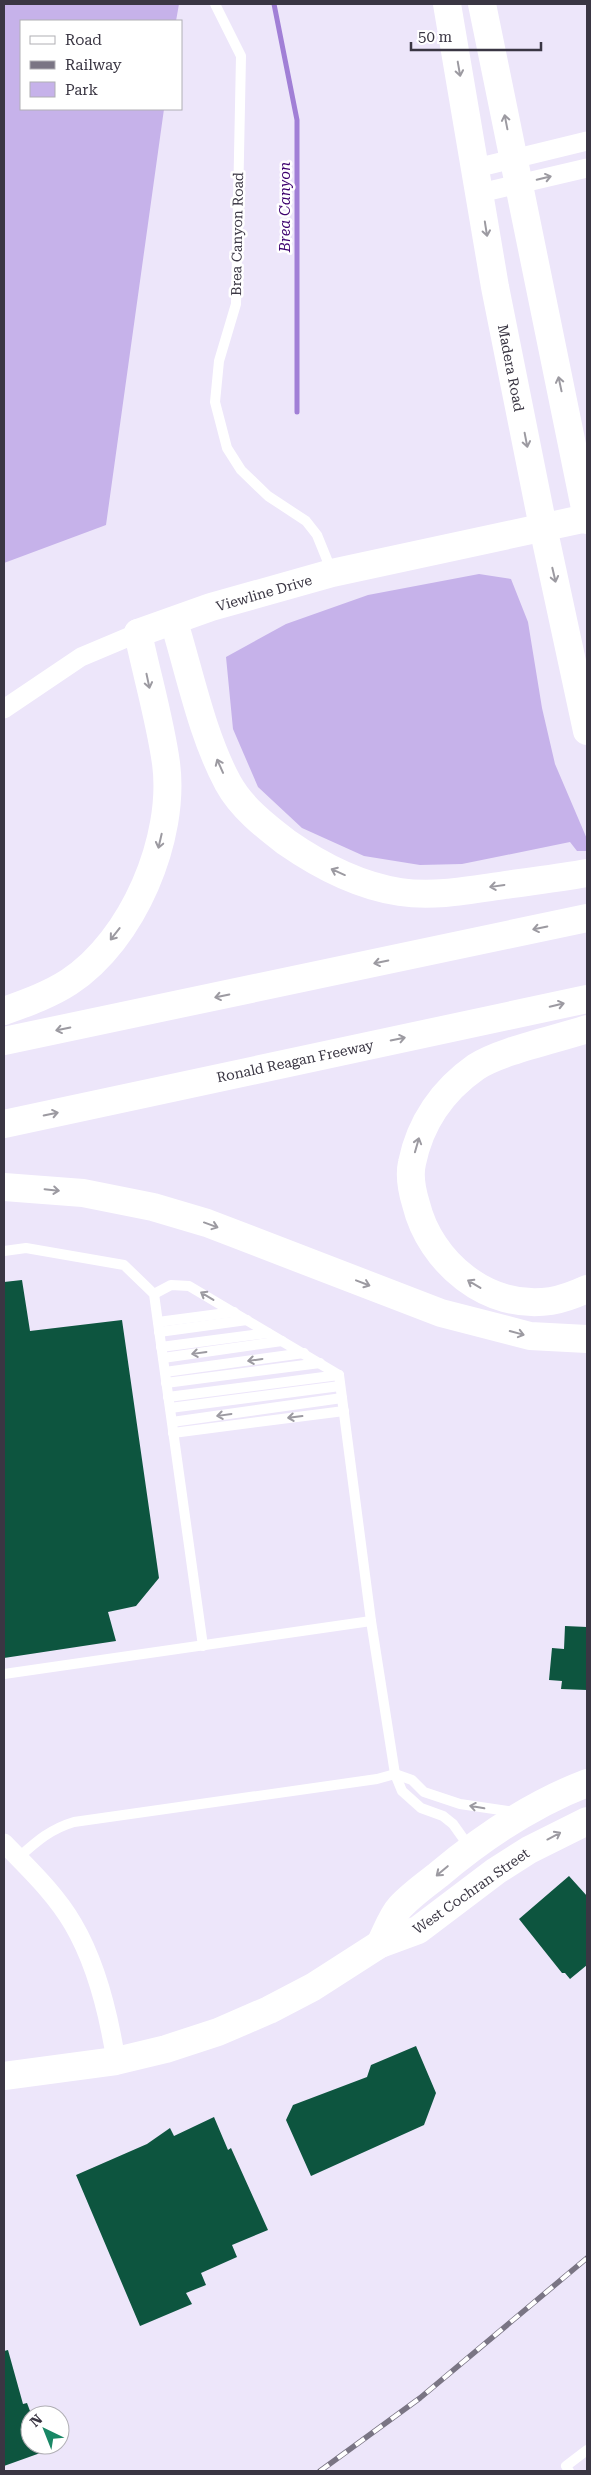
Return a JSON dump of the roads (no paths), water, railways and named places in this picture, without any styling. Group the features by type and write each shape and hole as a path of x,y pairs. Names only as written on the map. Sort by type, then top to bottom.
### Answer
{"main road":[{"name":"Madera Road","path":"447,4 495,286 543,527 587,731"},
{"path":"482,4 587,519"},
{"name":"Viewline Drive","path":"138,633 174,622 211,607 332,573 587,519"},
{"path":"174,622 212,747 229,784 250,811 299,851 348,876 400,892 462,891 584,874"},
{"path":"4,1011 36,1000 70,981 101,953 123,924 142,894 154,866 163,829 167,794 166,763 138,633"},
{"path":"4,1041 587,918"},
{"name":"Ronald Reagan Freeway","path":"4,1124 587,999"},
{"path":"587,1030 498,1057 478,1066 460,1080 440,1101 423,1125 412,1164 412,1188 426,1235 452,1269 475,1286 501,1297 526,1301 551,1301 587,1290"},
{"path":"4,1187 83,1193 153,1208 207,1224 441,1313 530,1336 587,1340"},
{"name":"West Cochran Street","path":"380,1944 399,1908 470,1848 525,1812 587,1783"},
{"name":"West Cochran Street","path":"4,2076 116,2061 166,2049 218,2032 269,2010 313,1987 380,1944 418,1930 521,1855 587,1821"}],"street":[{"path":"478,181 516,172 587,141"},
{"path":"478,181 516,172 587,168"},
{"name":"Viewline Drive","path":"4,709 81,657 138,633"},
{"path":"4,1843 44,1884 73,1923 92,1961 116,2061"}],"lane":[{"name":"Brea Canyon Road","path":"215,4 241,56 236,304 218,360 215,402 227,448 240,470 268,496 306,521 316,535 332,573"},
{"path":"4,1251 26,1248 124,1265 154,1294 203,1646"},
{"path":"154,1294 171,1285 190,1286 339,1375"},
{"path":"158,1327 234,1312"},
{"path":"158,1327 247,1320"},
{"path":"162,1352 268,1333"},
{"path":"162,1352 282,1341"},
{"path":"166,1377 304,1354"},
{"path":"166,1377 320,1363"},
{"path":"168,1397 339,1375"},
{"path":"339,1375 371,1621 395,1774 402,1791 421,1808 448,1820 470,1848"},
{"path":"170,1408 340,1386"},
{"path":"172,1428 342,1398"},
{"path":"172,1428 344,1411"},
{"path":"4,1674 371,1621"},
{"path":"18,1858 55,1828 74,1822 377,1779 395,1774 412,1780 424,1792 460,1804 504,1812 525,1812"},
{"path":"569,2471 566,2466 587,2450"}],"waterway":[{"name":"Brea Canyon","path":"274,4 297,120 297,412"}],"railway":[{"path":"320,2471 420,2398 587,2258"}]}
